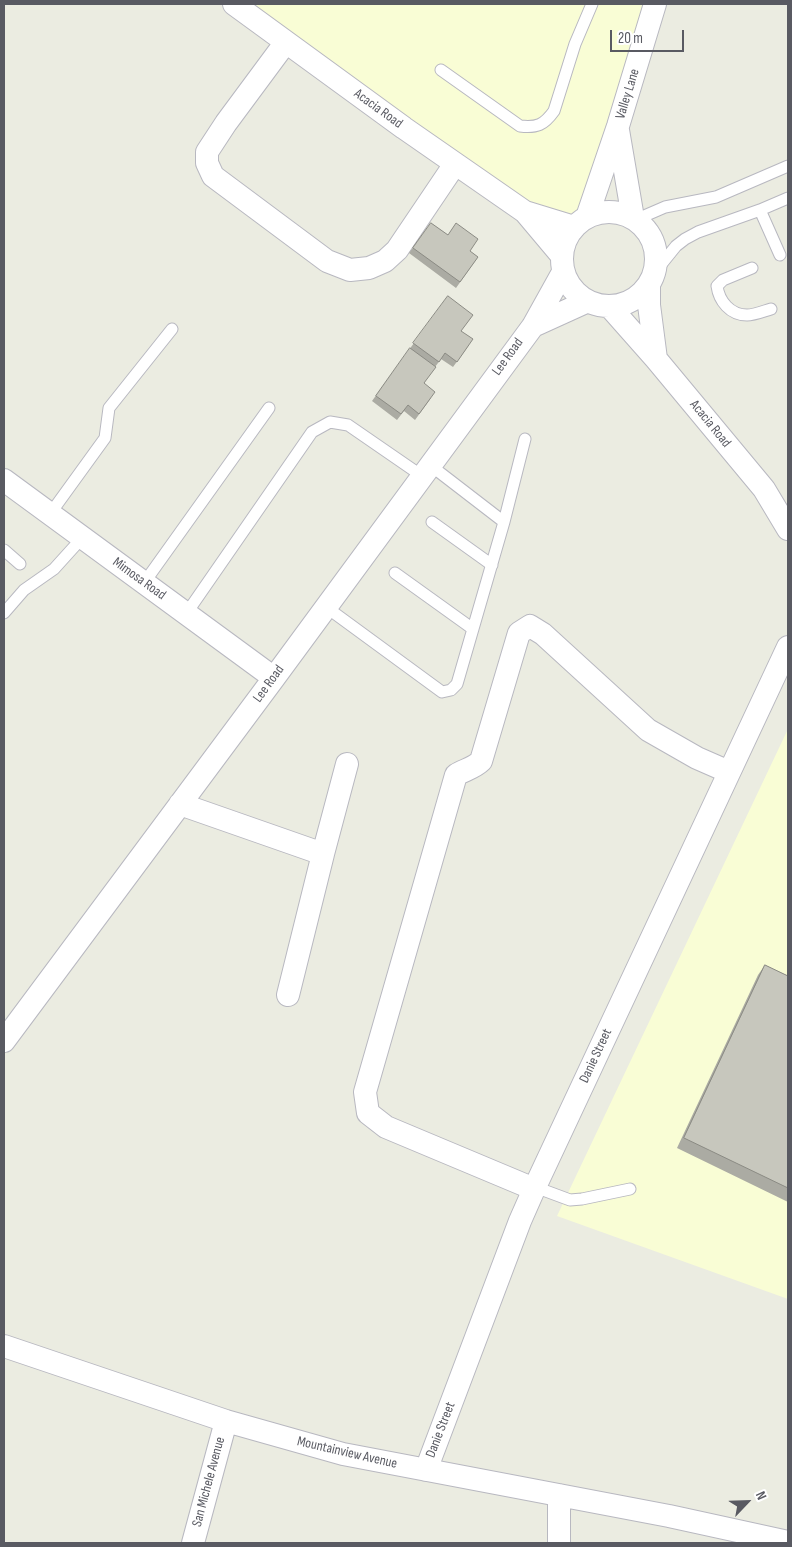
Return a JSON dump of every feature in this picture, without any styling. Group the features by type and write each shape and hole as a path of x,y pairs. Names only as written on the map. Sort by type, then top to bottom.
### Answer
{"street":[{"name":"Acacia Road","path":"234,4 404,128 525,212 563,264"},
{"name":"Valley Lane","path":"581,222 618,126 655,4"},
{"path":"286,42 207,152 207,163 214,176 326,261 350,270 369,268 385,261 397,250 455,164"},
{"name":"Valley Lane","path":"618,126 634,219"},
{"name":"Acacia Road","path":"525,212 581,222"},
{"path":"652,279 638,297 625,304 610,307 595,305 581,298 570,286 563,264 566,240 581,222 602,212 618,213 634,219 645,228 653,242 656,257 649,304 656,359"},
{"name":"Lee Road","path":"4,1041 533,326 563,264"},
{"name":"Lee Road","path":"533,326 588,301"},
{"name":"Acacia Road","path":"610,307 656,359 764,490 788,529"},
{"name":"Mimosa Road","path":"4,480 274,678"},
{"name":"Acacia Road","path":"764,490 788,505"},
{"path":"534,1188 386,1127 368,1113 365,1092 456,775 465,769 475,766 480,761 519,633 530,626 543,634 648,730 697,758 729,772"},
{"name":"Danie Street","path":"426,1470 520,1220 534,1188 788,649"},
{"path":"288,995 347,764"},
{"path":"180,804 323,854"},
{"name":"Mountainview Avenue","path":"4,1346 226,1421 343,1454 669,1516 788,1542"},
{"name":"San Michele Avenue","path":"193,1543 226,1421"},
{"path":"558,1495 559,1543"}],"lane":[{"path":"441,70 520,126 533,128 548,120 554,111 575,44 592,4"},
{"path":"634,219 665,208 716,197 788,166"},
{"path":"652,279 676,246 685,239 698,232 788,198"},
{"path":"760,210 780,255"},
{"path":"752,268 723,280 717,286 718,296 729,309 746,315 771,309"},
{"path":"50,514 105,438 109,408 172,329"},
{"path":"144,583 269,408"},
{"path":"186,614 312,432 330,422 348,425 426,470 504,522"},
{"path":"326,607 442,692 450,690 457,684 504,522 525,439"},
{"path":"432,522 492,565"},
{"path":"4,613 24,590 54,569 82,538"},
{"path":"4,550 20,564"},
{"path":"395,573 473,629"},
{"path":"534,1188 570,1200 630,1189"}],"shaded area":[{"path":"245,4 645,4 565,251"},
{"path":"788,729 788,1299 557,1216"}],"building":[{"path":"431,223 448,235 456,223 478,239 470,251 478,257 460,282 413,248"},
{"path":"448,296 473,315 461,331 473,339 457,362 445,353 439,362 413,343"},
{"path":"410,348 436,367 424,383 435,392 419,414 408,405 401,414 376,396"},
{"path":"765,965 788,976 788,1188 684,1138"}]}
